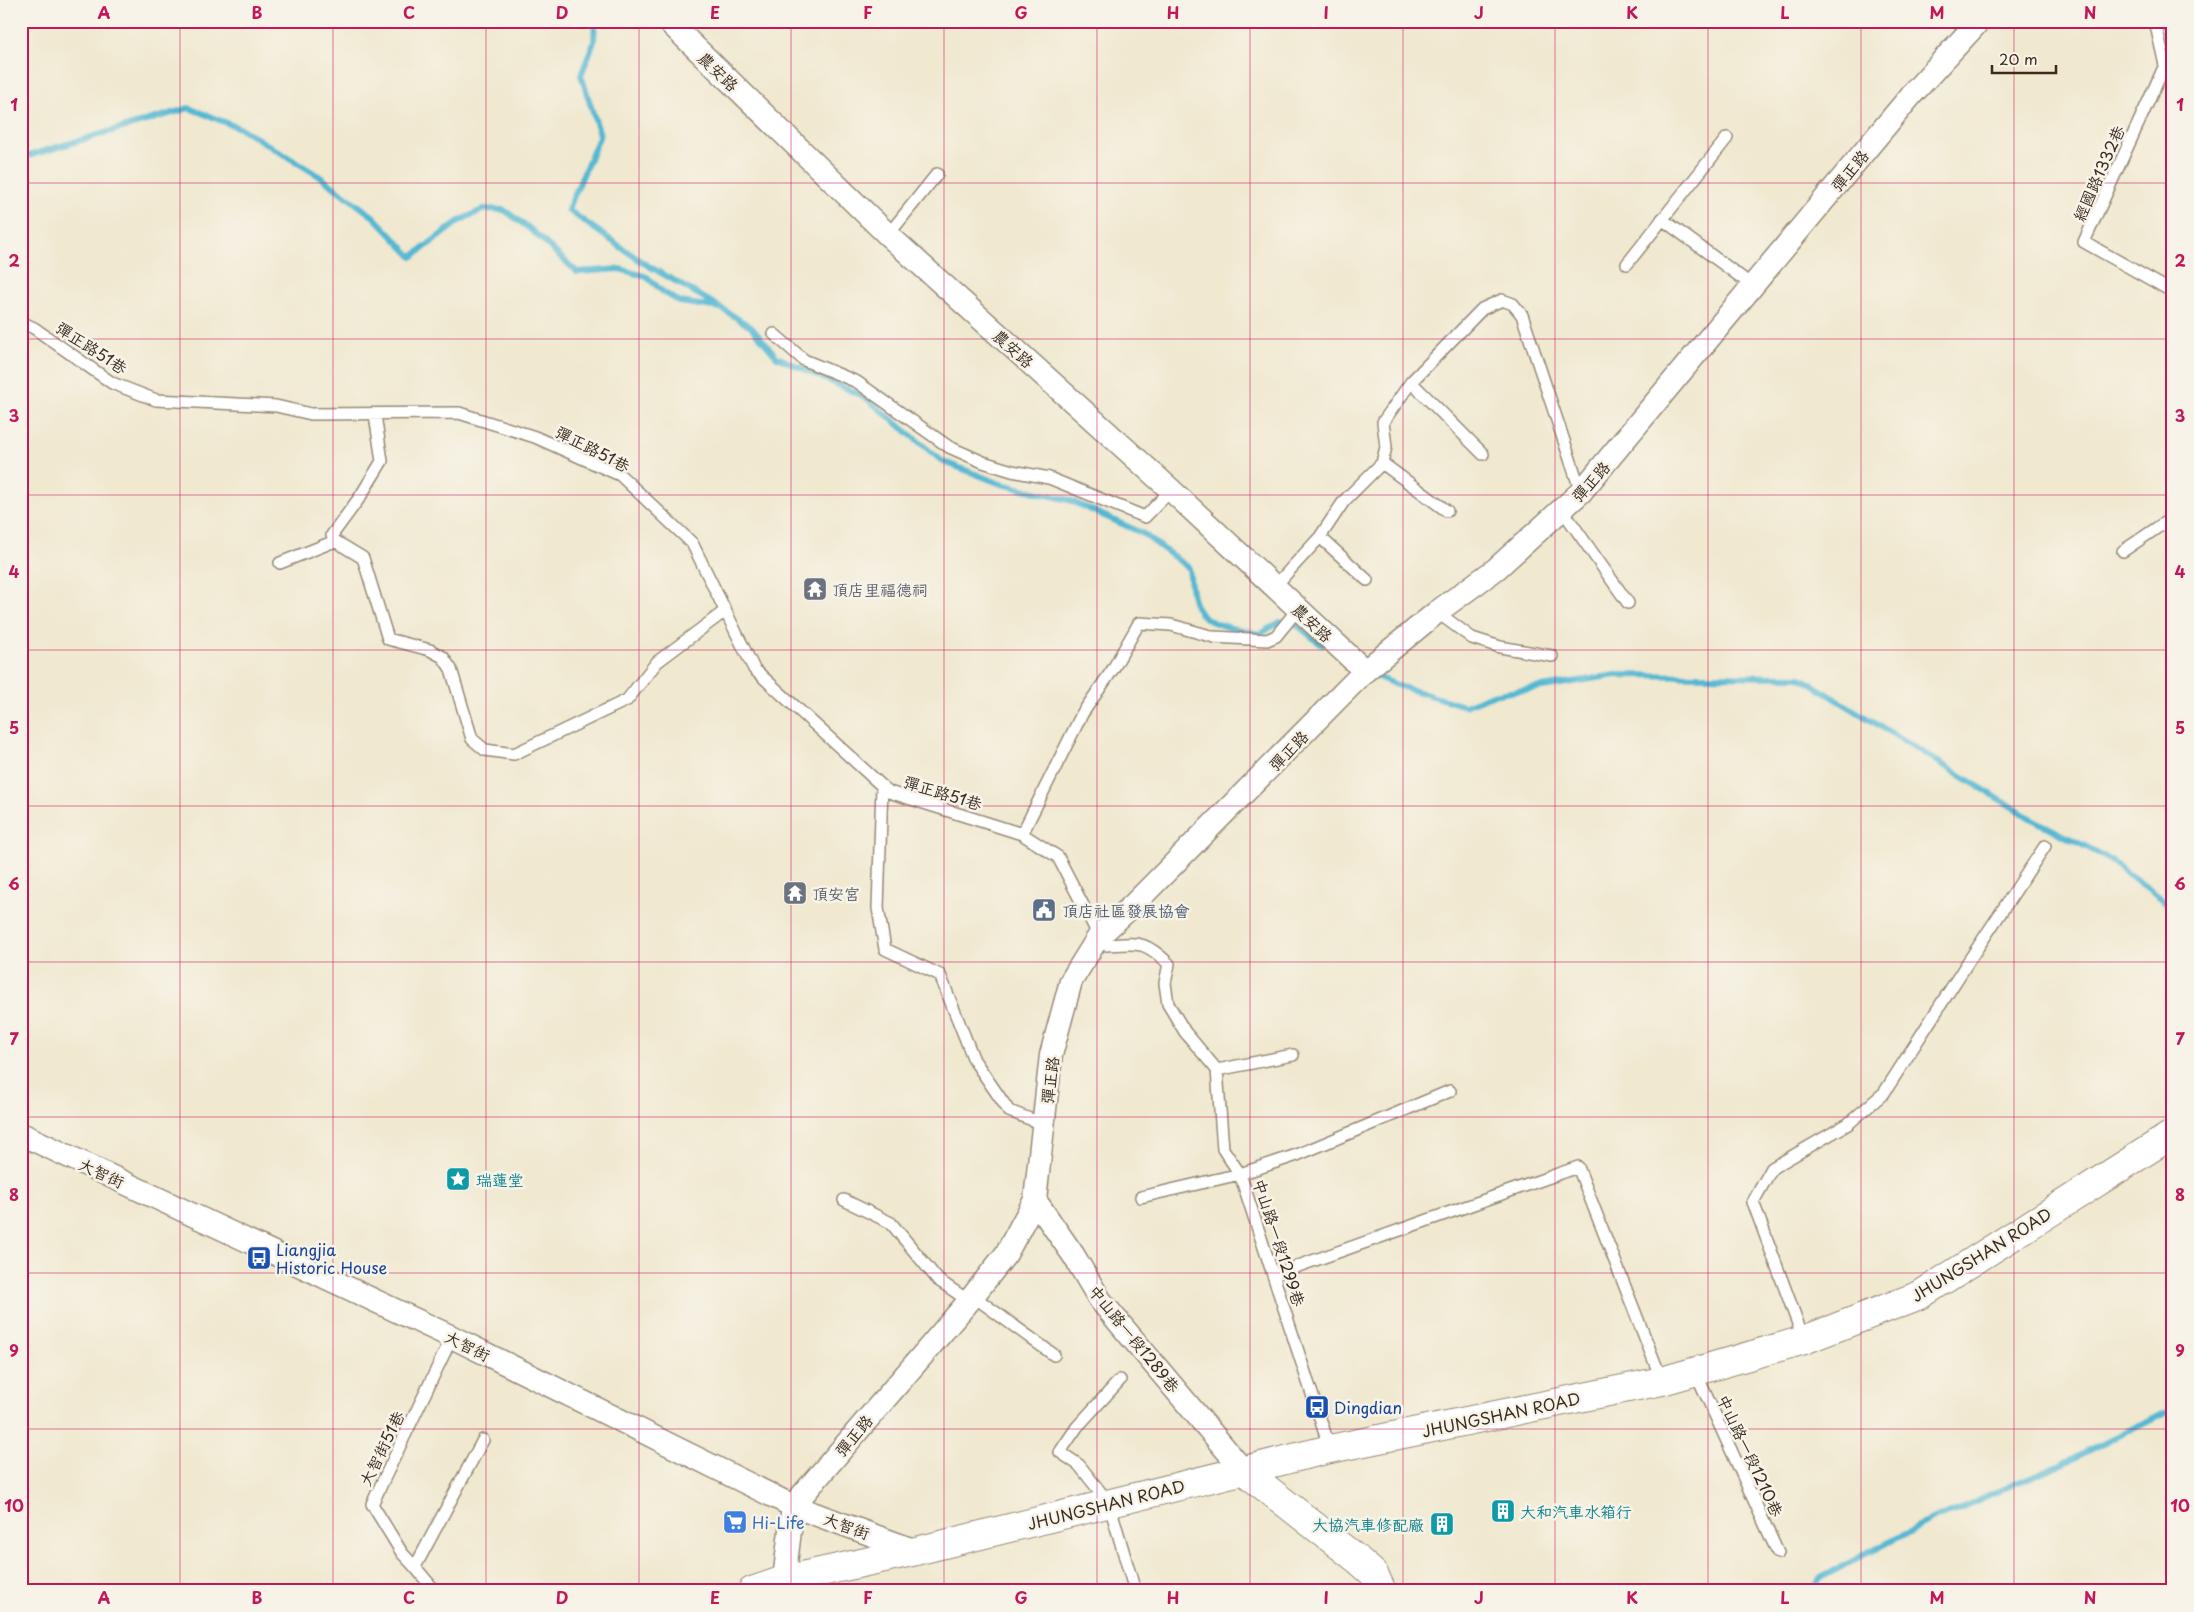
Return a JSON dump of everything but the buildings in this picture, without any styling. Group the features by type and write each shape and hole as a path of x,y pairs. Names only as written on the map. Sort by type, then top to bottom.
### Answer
{"street":[{"name":"農安路","path":"668,21 888,235 1171,490 1365,671"},
{"name":"彈正路","path":"793,1506 971,1299 1006,1254 1035,1200 1051,1055 1071,981 1099,936 1132,906 1365,671 1437,612 1496,569 1563,511 1581,492 1913,93 1979,21"},
{"name":"大智街","path":"21,1134 452,1337 793,1506 916,1550"},
{"name":"JHUNGSHAN ROAD","path":"752,1591 785,1586 916,1550 1243,1470 1662,1381 1804,1340 1920,1295 2173,1134"},
{"name":"中山路一段1289巷","path":"1035,1200 1074,1256 1100,1300 1243,1470"},
{"path":"1243,1470 1358,1560 1374,1574 1382,1591"},
{"path":"785,1586 793,1506"}],"lane":[{"name":"經國路1332巷","path":"2155,21 2165,64 2084,242 2173,292"},
{"path":"1627,264 1727,138"},
{"path":"888,235 937,174"},
{"path":"1662,219 1753,286"},
{"path":"1275,586 1320,537 1344,501 1382,463 1386,447 1383,422 1410,382 1482,309 1502,300 1514,304 1522,315 1581,492"},
{"name":"彈正路51巷","path":"21,322 34,328 112,383 156,400 276,406 311,414 375,415 459,412 535,437 620,476 692,543 754,669 889,792 1022,834 1058,857 1099,936"},
{"path":"774,334 804,360 857,382 949,447 983,462 1012,471 1049,478 1145,517 1171,490"},
{"path":"1410,382 1483,454"},
{"path":"375,415 382,461 360,497 332,534 335,541 363,558 388,639 430,650 442,657 451,669 472,739 485,750 514,754 627,700 657,662 725,610"},
{"path":"1382,463 1447,511"},
{"path":"1563,511 1628,604"},
{"path":"2123,551 2173,517"},
{"path":"1320,537 1367,580"},
{"path":"280,563 335,541"},
{"path":"1022,834 1082,714 1113,669 1139,622 1171,625 1214,637 1267,640 1276,636 1298,608"},
{"path":"1437,612 1472,638 1500,647 1552,656"},
{"path":"882,786 878,908 885,948 940,975 974,1060 1009,1111 1043,1124"},
{"path":"1804,1340 1753,1202 1772,1168 1848,1124 1884,1093 2045,846"},
{"path":"1099,936 1106,945 1140,943 1158,954 1169,964 1165,983 1168,1004 1185,1032 1217,1070 1223,1149 1240,1174 1141,1197"},
{"path":"1217,1070 1293,1055"},
{"name":"中山路一段1299巷","path":"1330,1450 1240,1174 1297,1155 1450,1091"},
{"path":"1273,1275 1578,1167 1662,1381"},
{"path":"844,1200 891,1224 938,1280 971,1299 1054,1356"},
{"name":"大智街51巷","path":"414,1568 402,1553 372,1504 452,1337"},
{"name":"中山路一段1210巷","path":"1695,1371 1778,1553"},
{"path":"1120,1380 1077,1427 1060,1452 1079,1465 1109,1502 1134,1591"},
{"path":"435,1591 414,1568 483,1440"}],"waterway":[{"path":"595,21 594,42 581,75 600,135 568,210 642,262 718,306"},
{"path":"21,158 189,108 242,129 319,176 374,217 412,257 459,221 484,209 504,210 529,228 577,272 620,269 647,277 663,292 680,302 721,308 751,327 777,357 865,397 942,461 1001,484 1069,500 1142,533 1189,568 1195,604 1201,614 1212,622 1260,634 1280,622 1293,622 1322,645"},
{"path":"1369,673 1399,686 1465,706 1492,695 1616,675 1800,677 2030,818 2104,856 2173,907"},
{"path":"1811,1591 1820,1578 1930,1521 2074,1458 2173,1408"}],"place":[{"name":"頂店里福德祠","path":"815,589"},
{"name":"頂安宮","path":"795,893"},
{"name":"頂店社區發展協會","path":"1044,910"},
{"name":"瑞蓮堂","path":"458,1179"},
{"name":"Liangjia Historic House","path":"259,1258"},
{"name":"Dingdian","path":"1317,1407"},
{"name":"大和汽車水箱行","path":"1503,1511"},
{"name":"Hi-Life","path":"735,1522"},
{"name":"大協汽車修配廠","path":"1442,1524"}]}
